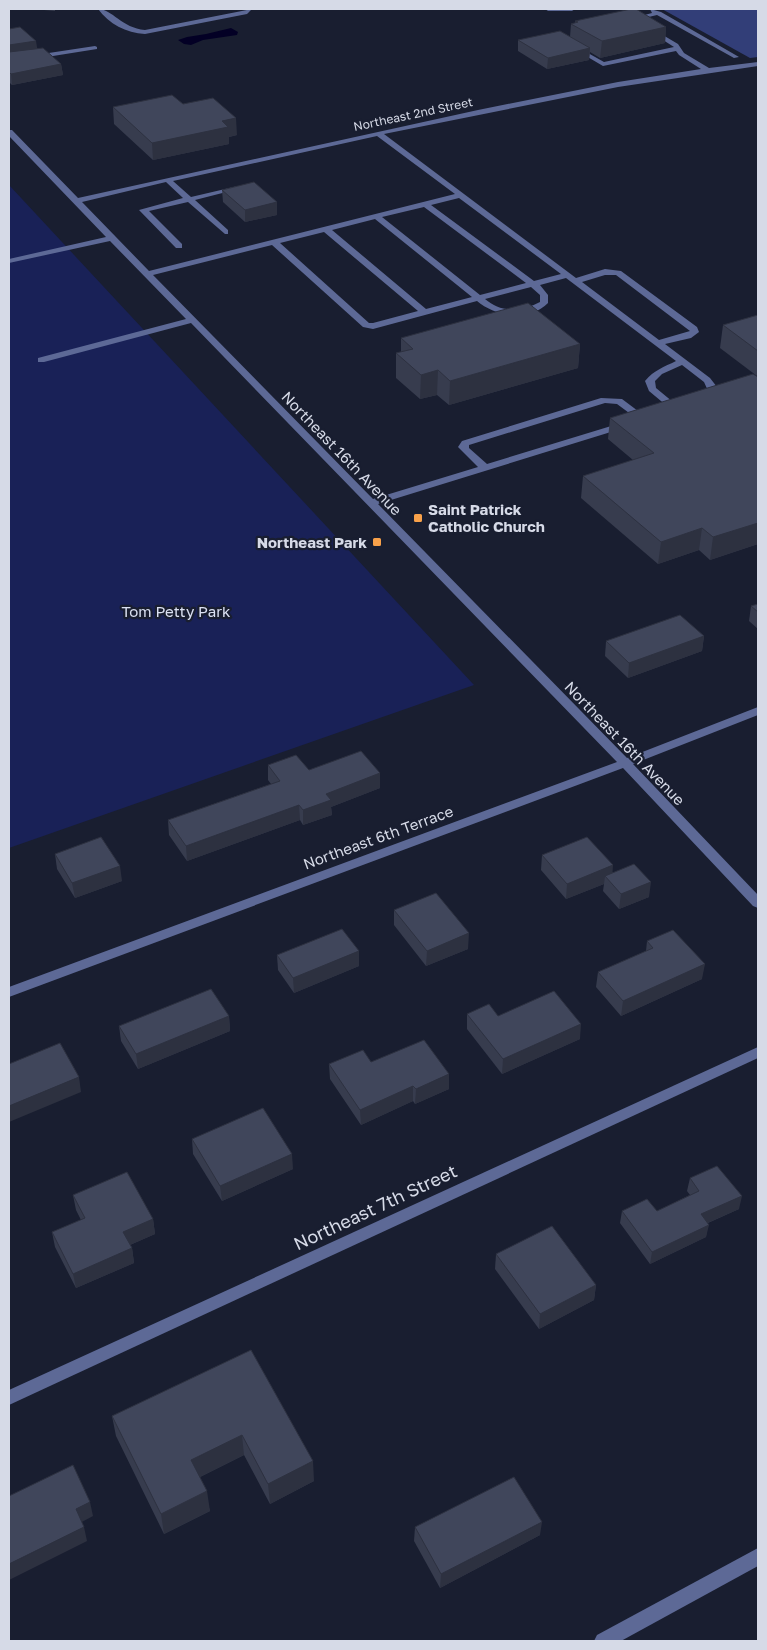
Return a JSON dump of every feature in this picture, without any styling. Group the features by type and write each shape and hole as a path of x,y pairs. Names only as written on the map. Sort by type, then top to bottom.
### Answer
{"street":[{"path":"101,9 121,27 134,32 145,32 247,12 248,9"},
{"path":"548,9 572,9"},
{"path":"647,9 736,57"},
{"path":"639,23 632,19 659,14"},
{"path":"647,28 676,45 681,54 708,70"},
{"path":"573,47 603,64 678,48"},
{"path":"9,61 95,48"},
{"name":"Northeast 2nd Street","path":"75,201 378,133 592,89 708,70 758,64"},
{"name":"Northeast 16th Avenue","path":"9,132 110,238 625,763 758,903"},
{"path":"378,133 707,380 714,391 710,398 681,408 652,389 650,381 659,372 682,362"},
{"path":"168,180 226,232"},
{"path":"179,246 143,210 240,187"},
{"path":"146,274 461,195"},
{"path":"376,216 490,308 505,312 532,309 544,303 540,290 425,204"},
{"path":"326,229 424,313"},
{"path":"9,261 110,238"},
{"path":"274,242 366,325 378,325 532,284 605,272 618,273 694,329 695,332 688,336 658,344"},
{"path":"41,360 192,320"},
{"path":"370,503 486,468 647,418 619,402 604,400 465,443 463,447 465,450 486,468"},
{"name":"Northeast 6th Terrace","path":"9,992 625,763 758,711"},
{"name":"Northeast 7th Street","path":"9,1398 758,1052"},
{"path":"602,1641 758,1557"}],"green space":[{"name":"Tom Petty Park","path":"9,185 474,685 9,848"}],"shaded area":[{"path":"662,9 758,9 758,57 750,58"},
{"path":"231,28 238,32 237,35 203,40 191,45 184,44 178,40 187,37"}],"building":[{"path":"636,9 666,27 602,41 571,24 578,22 575,21"},
{"path":"20,27 36,41 9,45 9,29"},
{"path":"560,31 590,48 548,58 518,40"},
{"path":"43,48 61,64 11,74 9,72 9,52"},
{"path":"172,95 183,104 213,98 236,118 222,121 228,127 152,143 113,107"},
{"path":"254,182 277,202 245,210 222,190"},
{"path":"528,303 580,344 450,381 438,370 421,375 396,353 413,349 401,338"},
{"path":"758,315 758,351 723,325"},
{"path":"753,374 758,377 758,523 713,537 702,528 661,542 583,476 654,453 610,418"},
{"path":"758,604 758,612 751,606"},
{"path":"680,615 704,636 629,663 606,641"},
{"path":"361,751 380,773 326,794 331,800 303,810 299,805 186,846 168,820 280,781 268,765 296,755 309,770"},
{"path":"101,837 120,866 72,883 55,854"},
{"path":"587,837 613,865 567,884 542,855"},
{"path":"634,864 651,882 621,894 605,876"},
{"path":"436,893 469,933 427,951 394,910"},
{"path":"342,929 359,951 293,978 277,955"},
{"path":"673,930 705,964 623,1001 598,972 653,948 647,941"},
{"path":"211,989 229,1016 136,1054 119,1026"},
{"path":"554,991 581,1024 503,1059 467,1014 489,1004 498,1016"},
{"path":"424,1040 449,1074 416,1089 413,1086 360,1110 329,1064 363,1050 371,1062"},
{"path":"60,1043 79,1077 9,1106 9,1064"},
{"path":"263,1108 292,1154 220,1186 192,1139"},
{"path":"717,1166 742,1196 701,1214 709,1225 652,1252 622,1211 647,1199 657,1211 699,1191 690,1178"},
{"path":"127,1172 153,1219 123,1232 132,1248 73,1274 52,1232 85,1218 73,1195"},
{"path":"552,1226 596,1285 540,1314 496,1254"},
{"path":"251,1350 313,1461 268,1484 242,1435 191,1460 207,1491 161,1514 112,1416"},
{"path":"73,1465 90,1502 76,1509 84,1527 9,1564 9,1496"},
{"path":"514,1477 542,1522 441,1574 415,1527"}],"place":[{"name":"Saint Patrick Catholic Church","path":"418,518"},
{"name":"Northeast Park","path":"377,542"}]}
